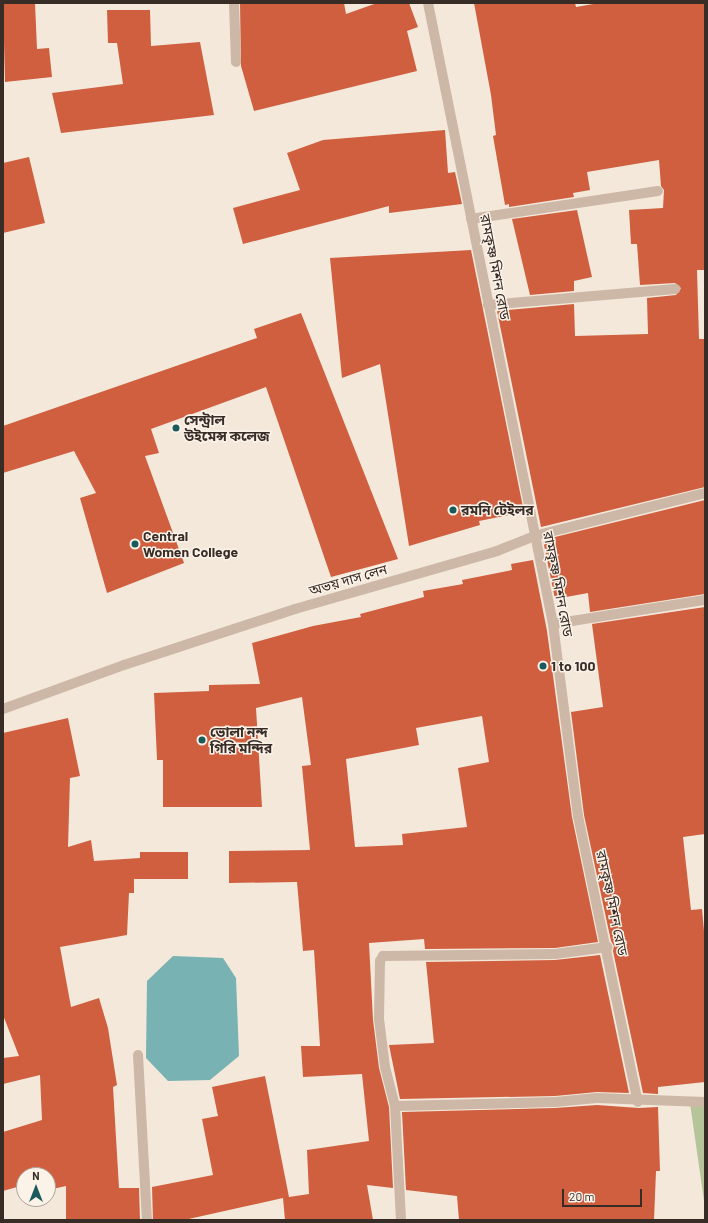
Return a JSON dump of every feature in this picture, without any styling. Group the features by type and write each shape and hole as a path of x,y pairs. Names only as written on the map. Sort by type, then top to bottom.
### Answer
{"street":[{"path":"234,3 236,62"},
{"name":"রামকৃষ্ণ মিশন রোড","path":"428,3 534,536 553,624 578,816 608,948 638,1102"},
{"path":"471,219 658,192"},
{"path":"488,305 675,289"},
{"name":"অভয় দাস লেন","path":"3,708 124,665 295,610 497,551 534,536 705,493"},
{"path":"553,624 705,600"},
{"path":"401,1220 395,1106 385,1067 379,1019 380,961 383,956 555,954 608,948"},
{"path":"138,1055 147,1220"},
{"path":"395,1106 555,1102 597,1098 638,1102 705,1102"}],"green space":[{"path":"690,1103 705,1104 705,1208"}],"water":[{"path":"173,956 223,958 236,978 239,1056 210,1080 168,1081 146,1058 147,981"}],"building":[{"path":"3,3 35,3 37,49 49,48 52,77 5,82"},
{"path":"240,3 344,3 346,14 377,3 409,3 418,27 407,31 417,71 254,111 241,66"},
{"path":"474,3 575,3 576,7 599,3 705,3 705,270 697,270 699,339 705,339 705,487 541,527 497,311 574,304 575,336 648,334 647,298 676,295 681,288 675,283 640,285 637,244 631,244 629,210 663,208 664,190 661,186 659,160 587,172 590,190 573,193 574,197 509,207 509,204 505,205 493,136 496,135 491,95"},
{"path":"107,10 150,10 151,46 200,42 214,115 61,133 52,93 123,84 117,43 108,43"},
{"path":"445,130 448,173 455,172 462,204 389,213 389,206 243,244 233,208 300,190 287,153 323,140"},
{"path":"29,157 45,223 3,233 3,163"},
{"path":"577,210 592,277 574,281 574,291 530,295 512,219"},
{"path":"471,250 524,512 479,521 480,525 409,546 380,364 342,378 330,258"},
{"path":"301,313 398,559 331,577 266,387 151,429 159,453 145,456 184,563 107,593 80,498 96,493 74,451 3,473 3,426 257,338 254,329"},
{"path":"705,500 705,594 590,612 588,593 555,599 543,540"},
{"path":"533,560 547,631 572,817 598,942 555,948 425,949 424,939 369,943 373,1020 379,1068 389,1107 393,1188 367,1185 373,1220 285,1220 283,1198 184,1220 153,1220 152,1187 213,1175 202,1119 218,1116 212,1087 265,1076 289,1197 309,1194 307,1150 369,1141 362,1074 303,1077 301,1046 320,1046 314,950 303,951 297,882 229,883 229,851 310,850 302,766 311,765 302,697 256,708 262,807 163,807 163,760 157,760 154,693 209,691 209,685 260,684 252,643 313,626 361,617 360,614 424,597 423,591 463,584 462,580 512,570 511,564","holes":["482,716 489,762 458,768 467,827 402,834 403,845 355,847 346,759 419,745 416,728"]},
{"path":"705,607 705,834 683,837 691,910 702,909 705,942 705,1082 658,1087 658,1094 643,1093 613,951 614,946 611,941 584,815 571,712 603,707 592,624"},
{"path":"68,718 80,776 70,778 68,847 91,840 94,861 140,858 140,852 188,852 188,879 134,879 134,893 129,893 127,935 60,947 71,1007 99,998 108,1028 117,1085 113,1087 119,1188 139,1188 140,1220 66,1220 66,1186 56,1188 56,1167 16,1167 16,1187 3,1191 3,1132 42,1120 40,1075 3,1084 3,1058 19,1056 3,1015 3,733"},
{"path":"600,955 629,1093 597,1092 555,1096 400,1099 389,1045 434,1043 426,962 555,960"},
{"path":"597,1105 639,1108 658,1107 660,1171 656,1171 654,1220 459,1220 457,1196 406,1190 402,1112 555,1108"}],"place":[{"name":"সেন্ট্রাল উইমেন্স কলেজ","path":"176,428"},
{"name":"রমনি টেইলর","path":"453,510"},
{"name":"Central Women College","path":"135,544"},
{"name":"1 to 100","path":"543,666"},
{"name":"ভোলা নন্দ গিরি মন্দির","path":"202,740"}]}
